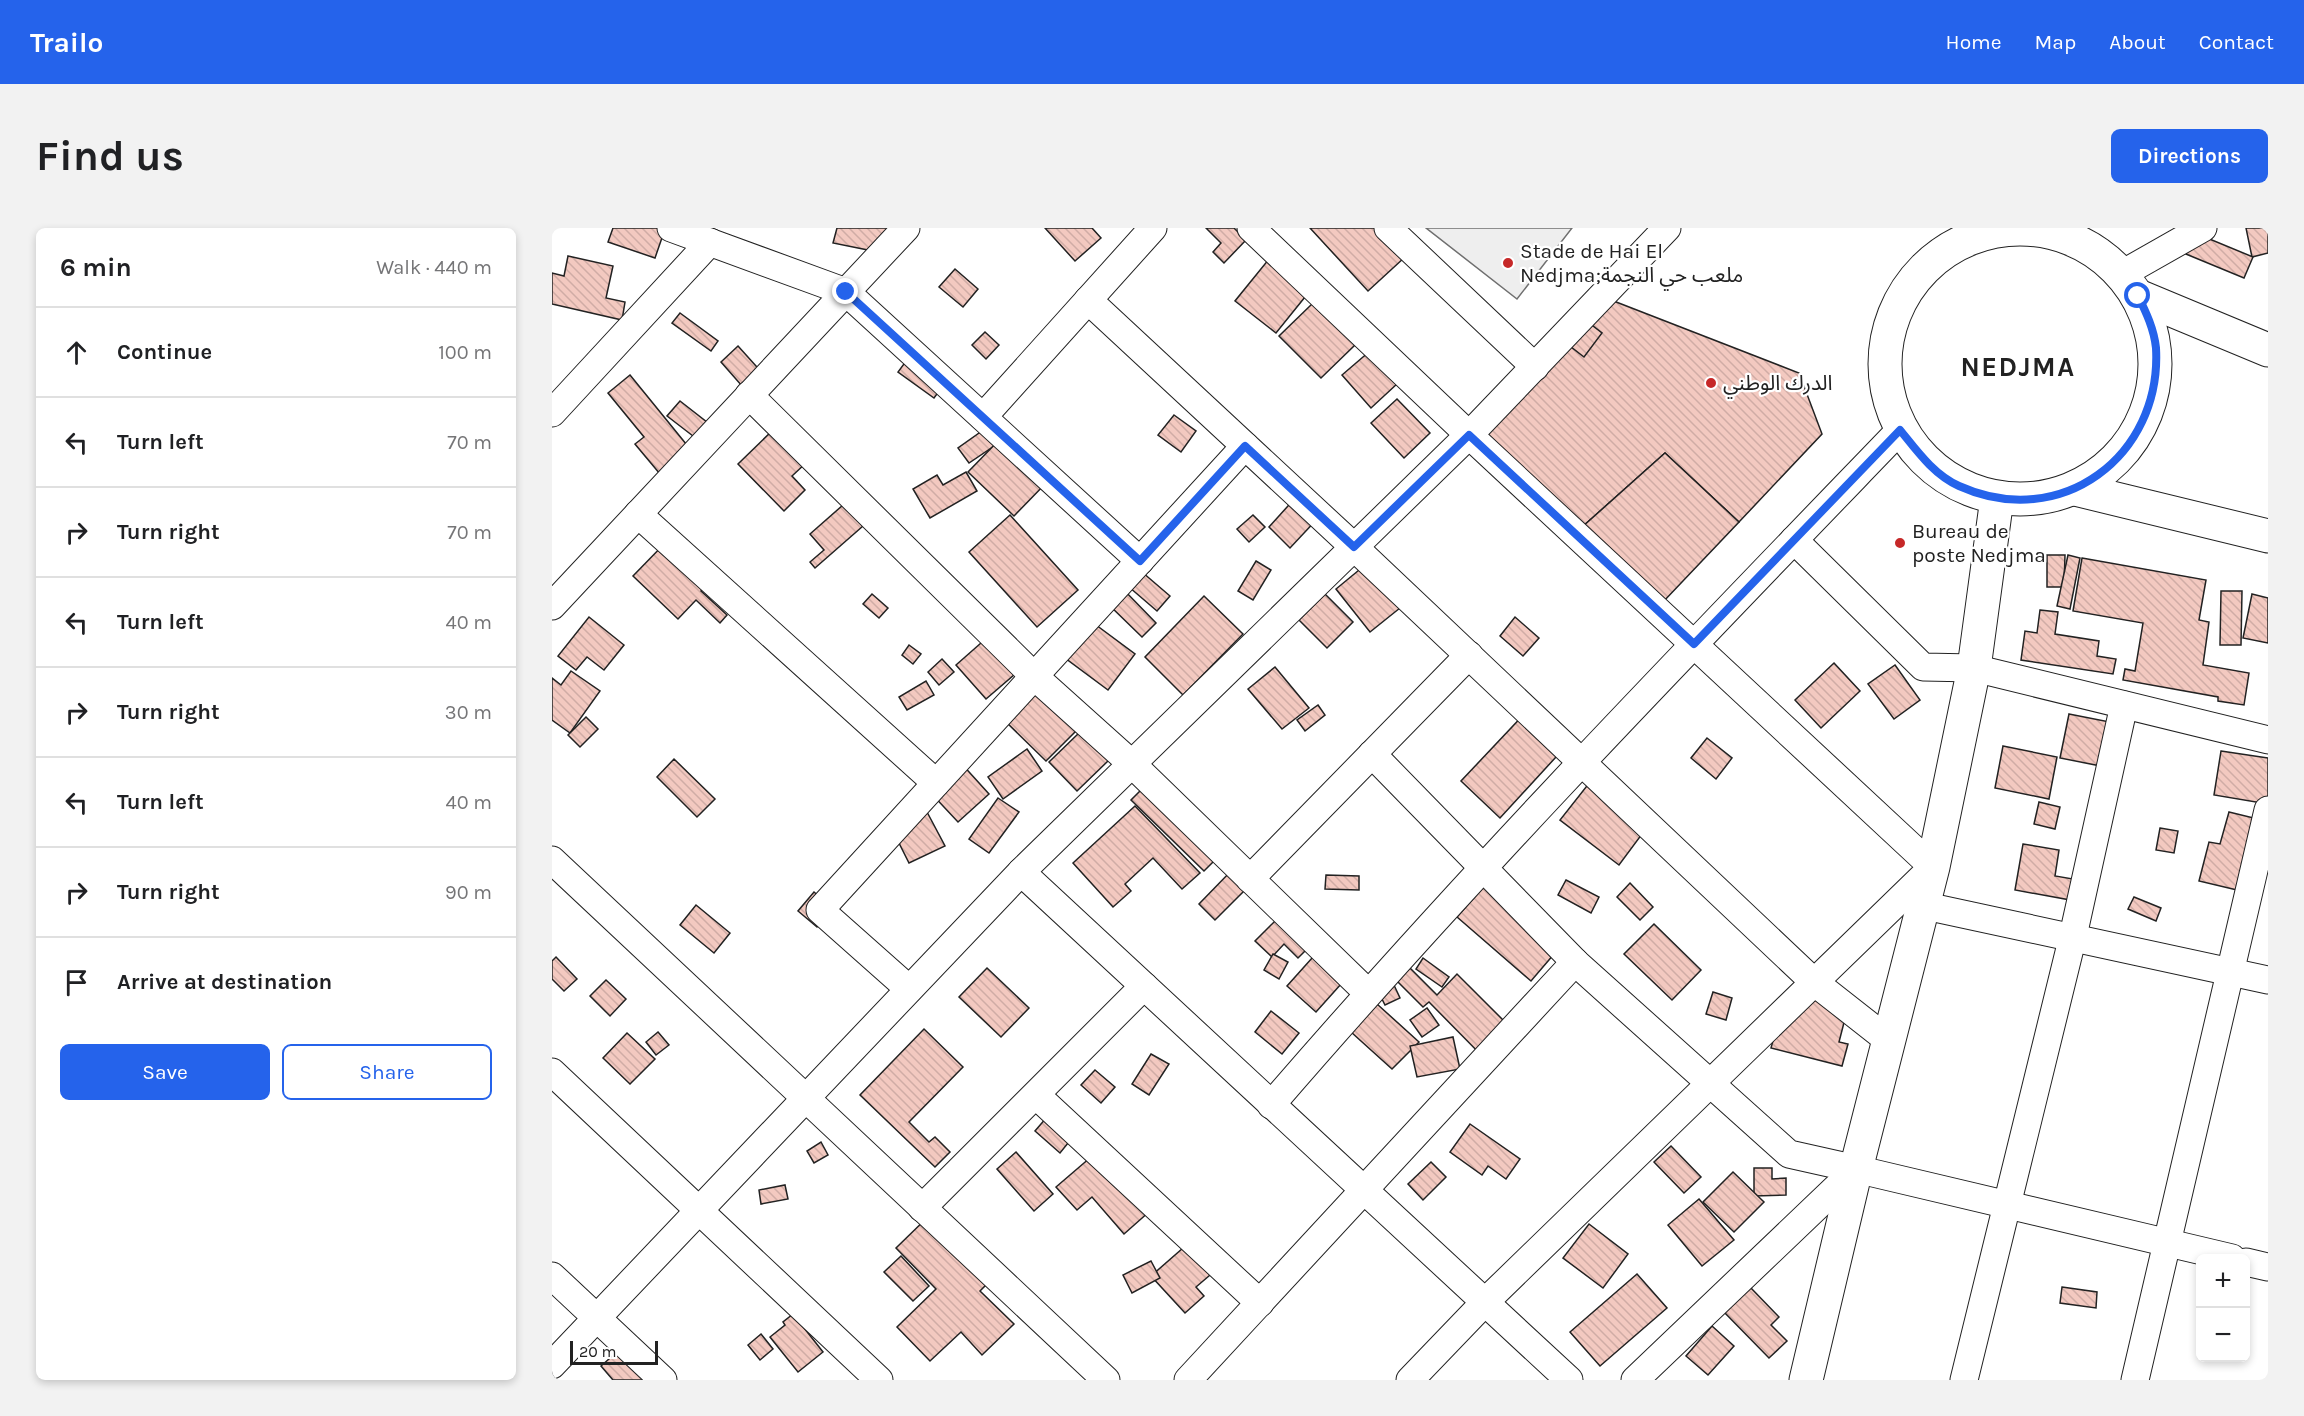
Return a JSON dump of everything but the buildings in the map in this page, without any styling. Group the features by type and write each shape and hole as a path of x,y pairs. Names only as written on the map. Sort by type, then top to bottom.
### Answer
{"street":[{"path":"671,228 846,292 1140,561"},
{"path":"552,606 906,228"},
{"path":"983,417 1153,228"},
{"path":"1251,228 1469,435 1933,867"},
{"path":"1388,228 1535,367"},
{"path":"552,1365 1021,872 1469,435 1667,228"},
{"path":"2013,228 2029,229 2098,239 2130,285 2149,320 2156,346 2154,391 2138,434 2108,468 2075,489 2036,500 1997,498 1958,486 1925,462 1900,430 1885,387 1886,341 1901,299 1929,263 1968,239 2013,228"},
{"path":"2130,285 2203,228"},
{"path":"552,413 710,242"},
{"path":"2130,285 2268,350"},
{"path":"1088,300 1469,655 1814,982 1888,1040"},
{"path":"749,395 1034,676 1132,764 1368,993"},
{"path":"1272,1105 1368,993 1694,644 1900,430"},
{"path":"909,989 820,909 1245,446"},
{"path":"2075,489 2268,536"},
{"path":"1806,1380 1856,1169 1933,867 1974,669 1997,498"},
{"path":"638,514 936,783"},
{"path":"1794,540 1923,667 1974,669 2268,740"},
{"path":"1250,879 1469,655"},
{"path":"1964,1380 2073,936 2124,705"},
{"path":"1372,754 1575,962 1789,1154 2214,1254"},
{"path":"2135,1380 2268,810"},
{"path":"552,860 1106,1380"},
{"path":"1410,1380 1485,1302 1933,867"},
{"path":"1021,872 1569,1380"},
{"path":"1922,905 2268,980"},
{"path":"1188,1380 1575,962"},
{"path":"922,1208 1144,986"},
{"path":"552,1072 879,1380"},
{"path":"1036,1095 1260,1303"},
{"path":"1635,1380 1856,1169"},
{"path":"2250,1263 2268,1267"},
{"path":"552,1276 663,1380"}],"shaded area":[{"name":"Stade de Hai El Nedjma;ملعب حي النجمة","path":"1426,228 1572,228 1517,299"}],"place":[{"name":"Stade de Hai El Nedjma;ملعب حي النجمة","path":"1508,263"},
{"name":"الدرك الوطني","path":"1711,383"},
{"name":"Bureau de poste Nedjma","path":"1900,543"}],"district":[{"name":"NEDJMA","path":"2018,367"}],"route":[{"path":"846,292 1140,561 1245,446 1354,547 1469,435 1694,644 1900,430 1925,462 1958,486 1997,498 2036,500 2075,489 2108,468 2138,434 2154,391 2156,346 2149,320 2138,296"}]}
